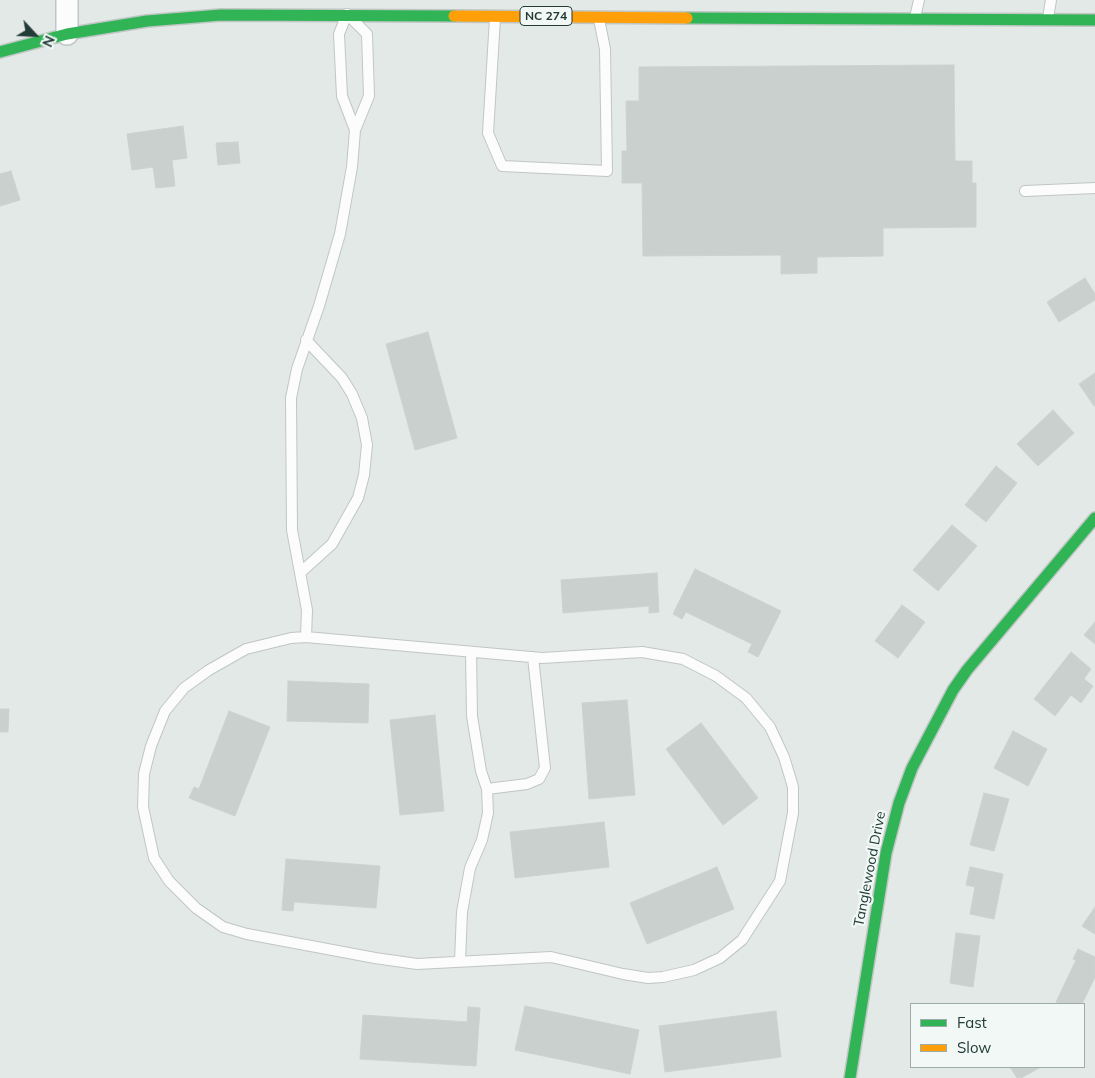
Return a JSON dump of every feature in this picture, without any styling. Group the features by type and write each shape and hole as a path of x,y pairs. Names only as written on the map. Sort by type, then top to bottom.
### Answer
{"main road":[{"name":"NC 274","path":"0,52 67,34 147,21 195,16 262,14 496,15 599,8 814,13 915,18 1095,20"},
{"name":"Tanglewood Drive","path":"850,1078 886,852 899,803 912,768 953,690 967,670 1095,518"}],"street":[{"path":"67,0 67,34"}],"lane":[{"path":"915,18 919,0"},
{"path":"1048,19 1051,0"},
{"path":"496,15 488,134 502,166 607,171 605,49 599,8"},
{"path":"306,637 307,610 292,530 291,398 297,369 319,306 340,234 352,167 355,130 369,96 366,34 347,14 339,34 342,96 355,130"},
{"path":"1025,191 1095,188"},
{"path":"300,573 332,544 358,498 364,475 367,445 362,418 352,394 342,378 306,340"},
{"path":"306,637 533,657 642,652 683,659 716,676 746,698 770,727 784,757 793,787 793,813 780,880 742,940 720,958 694,970 648,978 550,957 416,964 247,934 223,927 196,908 169,881 154,858 145,826 143,807 144,774 151,746 165,711 184,688 209,670 246,649 291,638 306,637"},
{"path":"460,961 462,912 470,868 482,840 488,813 487,789 481,771 472,716 470,652"},
{"path":"487,789 527,784 539,779 545,768 533,657"}],"building":[{"path":"954,65 955,161 972,161 972,183 976,183 976,227 883,228 883,256 817,257 817,273 781,274 781,255 643,256 642,183 622,183 622,151 627,151 626,101 639,101 639,67"},
{"path":"183,126 187,158 172,160 175,186 156,188 153,167 132,170 127,134"},
{"path":"238,142 240,163 218,165 216,143"},
{"path":"11,171 20,200 0,206 0,174"},
{"path":"1085,278 1095,294 1095,300 1059,322 1047,302"},
{"path":"428,332 457,438 415,450 386,344"},
{"path":"1095,373 1095,406 1094,406 1079,384"},
{"path":"1053,410 1074,433 1038,466 1017,444"},
{"path":"996,466 1017,483 986,522 965,505"},
{"path":"952,525 977,546 938,591 913,570"},
{"path":"695,569 781,611 758,657 748,652 752,644 686,612 682,619 673,614"},
{"path":"657,573 659,612 649,613 649,606 563,613 561,580"},
{"path":"902,605 925,622 898,658 875,641"},
{"path":"1095,622 1095,644 1084,635"},
{"path":"1071,652 1091,669 1084,679 1093,686 1081,703 1071,695 1055,716 1034,699"},
{"path":"288,681 369,684 368,723 287,721"},
{"path":"627,700 635,795 589,799 582,703"},
{"path":"0,709 9,709 8,732 0,732"},
{"path":"229,711 270,727 235,816 189,798 194,787 199,789"},
{"path":"435,715 444,811 400,815 390,720"},
{"path":"701,723 758,798 723,825 666,749"},
{"path":"1013,731 1047,749 1028,786 994,768"},
{"path":"984,793 1009,799 994,851 970,845"},
{"path":"604,822 609,867 515,878 510,832"},
{"path":"286,859 380,866 376,908 294,902 293,911 282,910"},
{"path":"717,867 734,909 647,944 630,903"},
{"path":"970,867 1003,874 994,919 970,914 975,887 966,885"},
{"path":"1095,907 1095,934 1082,926"},
{"path":"956,933 980,936 973,987 950,983"},
{"path":"1078,949 1095,957 1095,977 1082,1003 1058,1003 1056,1002 1076,960 1073,959"},
{"path":"525,1006 639,1030 630,1074 515,1050"},
{"path":"468,1007 480,1008 476,1066 360,1059 363,1015 467,1022"},
{"path":"776,1011 781,1057 665,1072 659,1026"},
{"path":"1011,1068 1039,1068 1021,1078 1017,1078"}],"traffic: fast":[{"path":"0,52 67,34 147,21 221,15 454,16"},
{"path":"687,18 1095,20"},
{"path":"850,1078 886,853 899,803 912,768 953,690 967,670 1095,518"}],"traffic: slow":[{"path":"454,16 687,18"}]}
